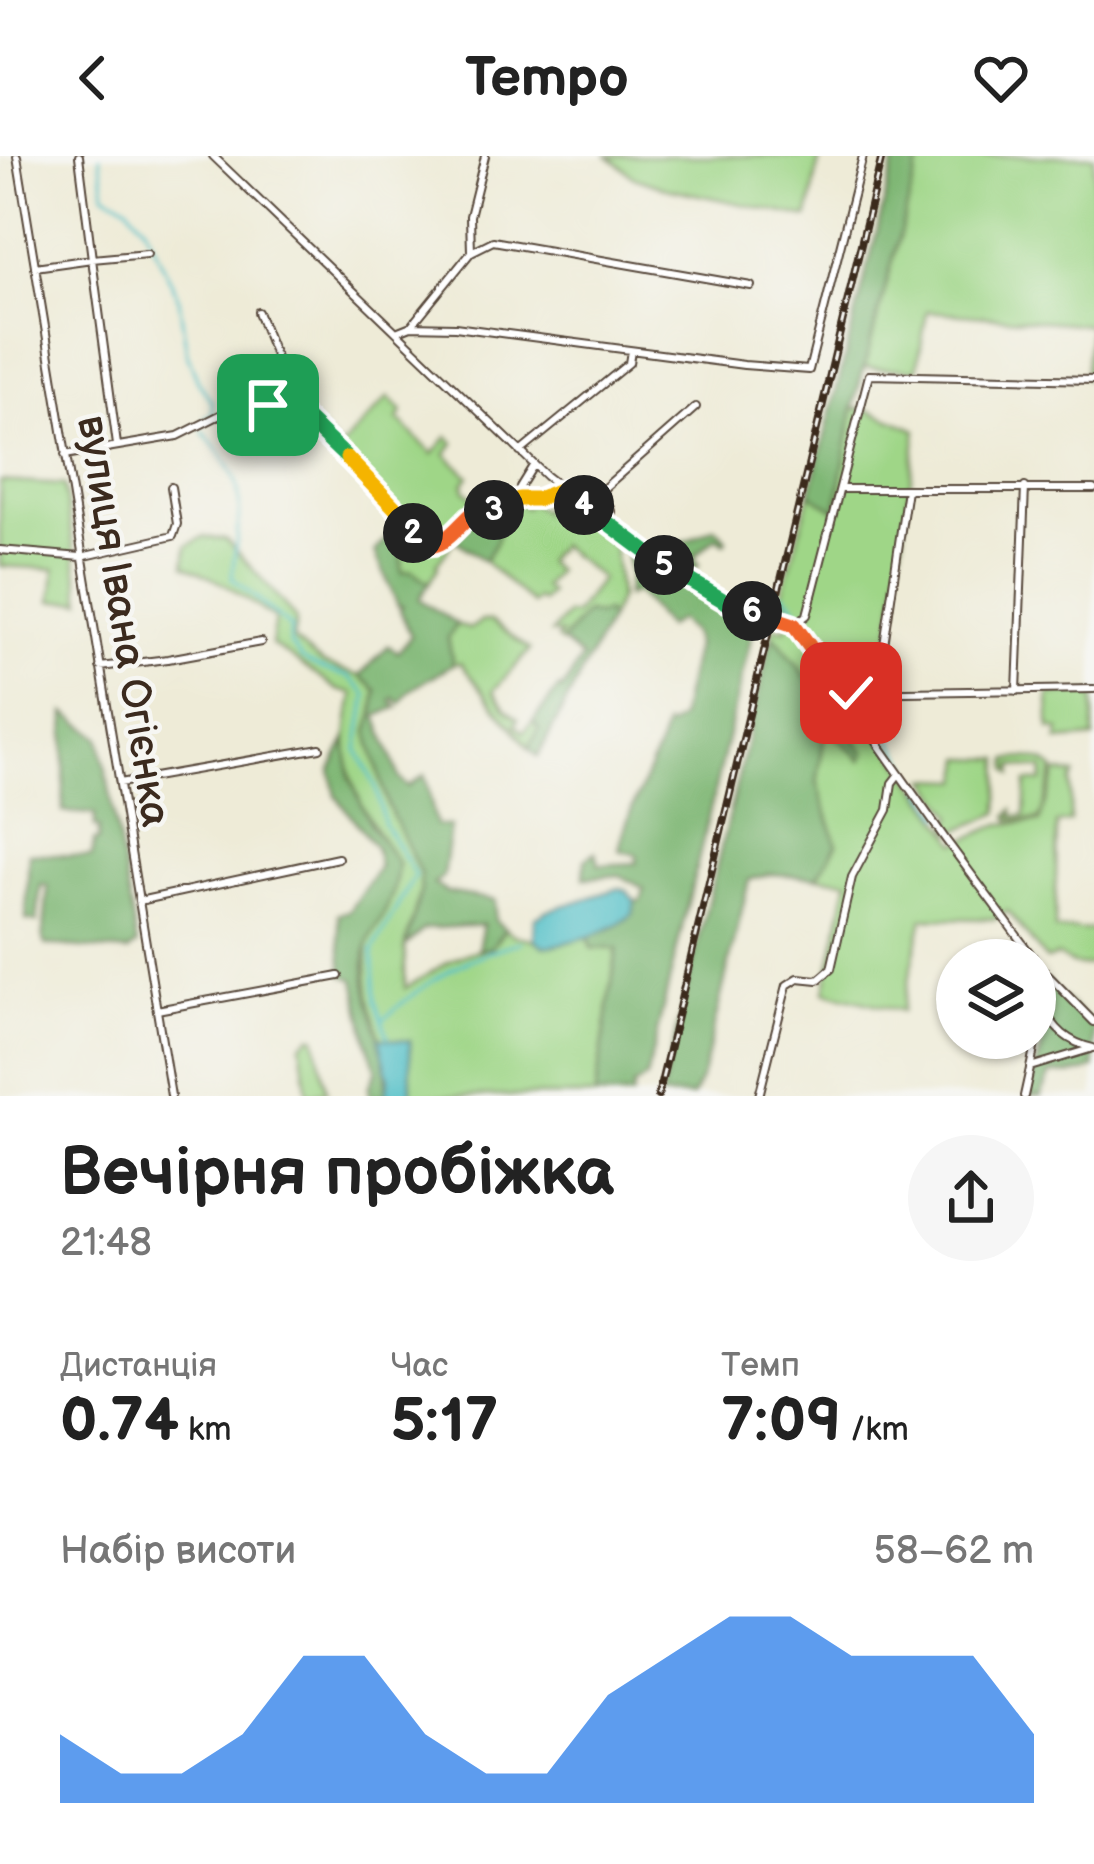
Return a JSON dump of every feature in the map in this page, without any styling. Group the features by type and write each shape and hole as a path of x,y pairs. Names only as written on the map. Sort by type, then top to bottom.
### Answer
{"street":[{"name":"вулиця Івана Огієнка","path":"17,156 172,1096"},
{"path":"79,156 117,445"},
{"path":"213,156 533,466 659,562 726,602 794,625 1019,939"},
{"path":"471,251 470,216 484,156"},
{"path":"395,333 411,326 454,327 809,370 863,156"},
{"path":"411,326 471,251 494,241 751,286"},
{"path":"35,267 147,254"},
{"path":"258,311 287,386 282,406"},
{"path":"520,452 628,363 631,351"},
{"path":"794,625 807,615 869,375 1094,380"},
{"path":"613,527 603,489 696,407"},
{"path":"65,455 178,436 228,411 296,409 398,511 419,542 431,547 471,515 563,489"},
{"path":"519,499 520,487 533,466"},
{"path":"0,550 81,557 173,536 177,524 171,487"},
{"path":"1017,691 1025,487"},
{"path":"840,489 1094,489"},
{"path":"877,693 907,489"},
{"path":"100,667 261,642"},
{"path":"843,693 1094,689"},
{"path":"120,783 320,748"},
{"path":"759,1096 787,985 798,978 818,980 831,969 852,877 888,810 892,783 900,774"},
{"path":"139,901 338,858"},
{"path":"157,1010 339,976"},
{"path":"1056,983 1094,1022"},
{"path":"1056,1027 1072,1043 1094,1048"},
{"path":"1030,1067 1094,1048"},
{"path":"1024,1096 1032,1059"}],"green space":[{"path":"608,156 820,156 808,218 666,188 634,177"},
{"path":"896,156 921,156 853,408 836,510 810,494"},
{"path":"921,156 1094,156 1094,378 1085,378 1090,325 927,311 917,370 864,367"},
{"path":"389,397 402,412 398,420 433,454 448,436 454,443 446,454 469,476 465,490 487,510 462,529 429,583 412,571 402,573 401,538 391,532 395,526 389,520 397,512 299,414 275,405 296,405 340,449"},
{"path":"853,408 917,430 884,686 847,687 957,843 1001,824 1040,822 1057,772 1075,775 1070,822 1057,824 1055,930 1094,930 1094,963 1079,966 1056,957 1056,939 1030,939 1008,911 995,919 923,918 902,1011 825,992 848,880 817,877 837,844 817,782 826,725 861,760 865,753 772,637 774,627 786,629 791,607 781,598 810,494 836,508"},
{"path":"0,481 64,485 82,601 52,601 55,569 0,566"},
{"path":"502,494 509,499 484,561 454,539"},
{"path":"509,499 525,507 529,502 543,512 544,506 559,499 614,546 619,597 610,618 605,612 585,613 561,643 557,639 561,634 551,633 567,614 574,615 601,579 559,545 545,562 556,571 543,587 550,593 542,602 537,599 532,604 484,561"},
{"path":"715,527 727,539 725,543 716,537 694,557 699,565 690,572 656,549 691,539"},
{"path":"391,532 401,537 402,572 412,571 429,583 419,599 457,624 448,638 453,664 409,691 401,703 394,698 391,701 398,707 377,716 400,779 408,787 425,775 436,825 450,827 443,876 434,884 446,892 495,900 495,920 505,929 491,948 478,949 483,925 424,929 405,947 421,890 420,873 388,806 368,732 377,690 360,676 388,646 398,652 411,636 375,552"},
{"path":"203,537 226,539 271,589 296,620 293,640 323,664 360,676 377,689 368,732 388,806 420,873 421,890 405,947 405,988 456,958 491,948 505,929 544,946 588,936 593,948 617,948 595,1096 411,1096 410,1041 379,1038 370,1004 368,943 393,893 398,863 370,821 351,775 347,742 353,694 338,690 271,644 275,619 224,584 185,565 187,546"},
{"path":"634,548 709,601 755,621 646,1079 633,1087 632,1096 595,1096 617,949 592,948 588,936 624,921 635,901 641,901 644,889 620,875 584,878 585,859 596,852 599,865 637,863 637,855 619,850 623,834 665,726 679,719 695,645 692,633 678,620 666,627 636,592 626,596 626,550"},
{"path":"605,612 610,618 538,757 529,748 539,729 533,721 562,690 582,658 562,642 585,613"},
{"path":"491,621 530,650 493,691 518,719 515,725 524,732 533,721 539,729 529,748 460,663 453,664 448,638 457,624 469,629"},
{"path":"772,637 865,753 862,760 826,727 817,782 837,844 817,877 770,874 749,880 703,1072 693,1096 661,1096"},
{"path":"1094,693 1094,738 1058,741 1060,730 1050,729 1049,694"},
{"path":"66,713 100,737 137,945 128,952 46,945 48,886 41,885 37,922 26,920 29,853 92,857 94,841 98,841 95,814 63,812"},
{"path":"346,740 350,777 371,826 398,863 393,891 369,941 365,963 385,1059 385,1096 369,1096 377,1070 355,980 343,974 338,914 349,911 379,866 375,847 336,796 331,770"},
{"path":"964,758 1001,759 999,813 954,832 949,825 954,816 928,779 961,780"},
{"path":"1033,759 1054,770 1037,820 1010,820 1013,810 1013,816 1025,816 1027,782 1042,782 1043,769 1014,766 1013,774 1009,760"},
{"path":"1056,991 1094,1027 1094,1068 1051,1074 1041,1096 1029,1096 1039,1059 1056,1059"},
{"path":"315,1036 327,1091 308,1095 301,1044"}],"water":[{"path":"620,888 635,901 633,914 624,921 551,946 534,939 535,918 546,911"},
{"path":"379,1038 410,1041 411,1096 385,1096 389,1079"}],"waterway":[{"path":"100,156 105,193 127,205 145,226 179,299 187,354 212,402 213,413 205,418"},
{"path":"203,432 237,485 239,517 232,578 291,628 289,643 302,659 349,677 367,695 358,750 376,788 384,824 415,875 373,950 376,1001 388,1037"},
{"path":"780,593 801,613"},
{"path":"808,622 854,682"},
{"path":"870,705 909,767"},
{"path":"923,789 942,816"},
{"path":"383,1020 447,972 521,942"}],"railway":[{"path":"658,1096 882,156"}],"route":[{"path":"268,405 296,409 311,422 398,511 419,542 431,547 440,544 471,515 563,489 659,562 726,602 794,625 843,693 851,693"}]}
